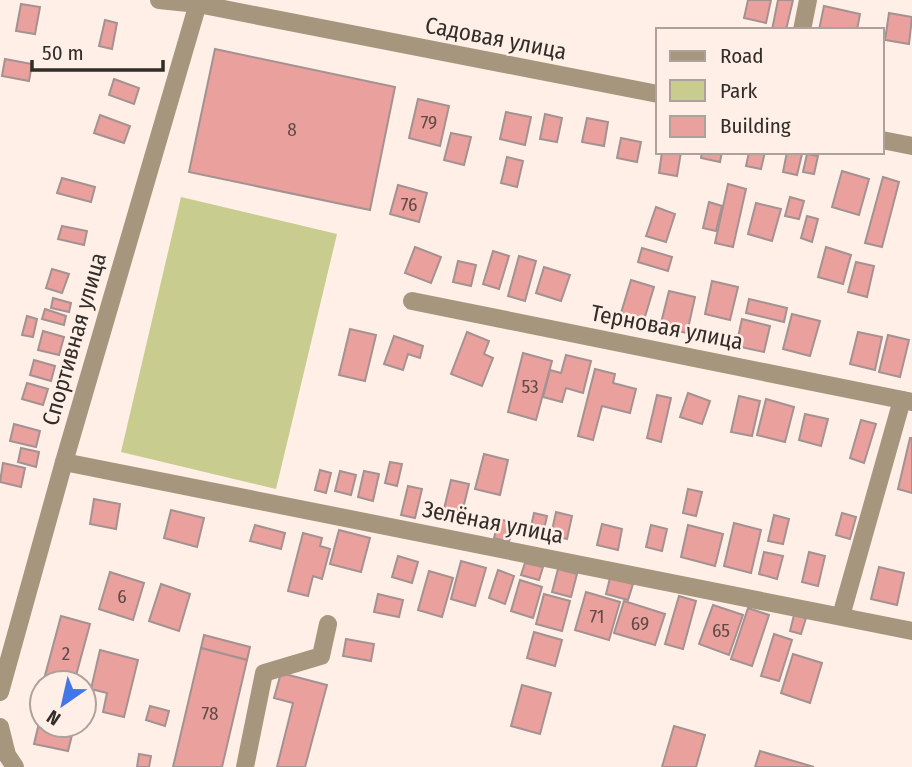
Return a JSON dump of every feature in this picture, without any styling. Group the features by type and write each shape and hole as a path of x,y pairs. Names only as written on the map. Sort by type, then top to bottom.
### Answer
{"street":[{"name":"Садовая улица","path":"159,0 199,2 656,94"},
{"path":"802,28 808,0"},
{"name":"Спортивная улица","path":"0,692 64,462 199,2"},
{"path":"884,140 912,146"},
{"name":"Терновая улица","path":"412,301 907,401"},
{"path":"842,616 907,401"},
{"name":"Зелёная улица","path":"64,462 912,631"},
{"path":"244,767 264,673 321,656 328,624"},
{"path":"0,727 7,755 15,767"}],"green space":[{"path":"181,197 337,234 276,489 121,452"}],"building":[{"path":"748,0 771,0 766,23 744,18"},
{"path":"778,0 793,0 786,28 772,28"},
{"path":"21,4 40,7 35,34 16,31"},
{"path":"824,6 860,14 857,28 819,28"},
{"path":"889,13 912,17 909,44 885,40"},
{"path":"105,20 117,23 112,49 99,46"},
{"path":"215,49 395,87 370,210 189,172"},
{"path":"5,59 32,64 29,81 2,76"},
{"path":"114,79 139,88 134,104 109,95"},
{"path":"418,99 449,106 440,146 409,138"},
{"path":"506,112 531,117 525,145 500,139"},
{"path":"545,114 562,118 557,142 540,139"},
{"path":"100,115 130,126 124,143 94,133"},
{"path":"587,118 608,122 604,146 582,142"},
{"path":"451,133 471,137 464,165 444,160"},
{"path":"621,138 641,142 637,162 617,158"},
{"path":"662,154 681,154 677,176 659,173"},
{"path":"702,154 722,154 720,162 701,158"},
{"path":"749,154 765,154 761,169 746,166"},
{"path":"787,154 802,154 797,175 783,172"},
{"path":"807,154 818,156 814,174 803,172"},
{"path":"507,157 523,161 517,187 501,183"},
{"path":"842,171 869,179 859,215 832,207"},
{"path":"883,177 899,182 882,247 865,243"},
{"path":"62,178 95,187 91,202 57,193"},
{"path":"728,184 746,189 733,247 715,243"},
{"path":"398,185 427,193 419,222 390,214"},
{"path":"790,197 804,201 799,219 785,216"},
{"path":"709,202 722,206 716,231 703,228"},
{"path":"756,203 781,209 772,241 748,234"},
{"path":"656,207 675,214 666,242 646,236"},
{"path":"807,216 818,219 812,242 801,238"},
{"path":"62,226 87,231 84,245 58,239"},
{"path":"415,247 441,257 431,283 405,273"},
{"path":"826,247 851,255 843,284 818,277"},
{"path":"642,248 672,257 668,271 638,262"},
{"path":"493,251 509,256 499,289 483,284"},
{"path":"519,256 536,261 525,301 508,296"},
{"path":"458,261 476,265 471,286 453,282"},
{"path":"856,262 874,266 867,297 848,292"},
{"path":"544,267 570,275 561,301 536,293"},
{"path":"52,269 69,274 62,293 46,288"},
{"path":"631,280 654,287 644,320 621,313"},
{"path":"712,281 738,287 730,320 705,314"},
{"path":"669,291 695,297 687,333 660,327"},
{"path":"53,298 71,303 69,312 51,308"},
{"path":"749,299 787,308 784,322 746,313"},
{"path":"45,309 66,316 64,325 42,319"},
{"path":"792,314 820,321 810,356 783,349"},
{"path":"27,316 37,319 33,337 22,335"},
{"path":"742,319 770,326 764,352 736,346"},
{"path":"350,329 376,335 365,381 339,375"},
{"path":"43,331 64,337 59,355 38,350"},
{"path":"467,332 489,341 484,354 493,358 482,386 451,374"},
{"path":"858,332 882,337 875,370 850,364"},
{"path":"888,335 909,340 900,377 879,372"},
{"path":"394,336 423,346 420,358 408,354 403,370 384,364"},
{"path":"523,353 552,361 536,420 508,412"},
{"path":"566,355 591,361 583,393 566,388 562,402 543,397 550,370 561,373"},
{"path":"34,360 55,366 51,381 30,375"},
{"path":"595,369 615,374 613,383 636,389 630,413 602,406 593,440 578,436"},
{"path":"27,383 48,389 43,405 22,399"},
{"path":"688,393 710,401 702,424 680,417"},
{"path":"657,395 671,398 661,442 647,438"},
{"path":"739,396 760,401 752,436 731,432"},
{"path":"766,399 794,407 785,442 757,435"},
{"path":"805,414 828,419 821,446 799,440"},
{"path":"861,420 876,424 864,463 850,458"},
{"path":"14,424 40,431 36,447 10,441"},
{"path":"912,438 912,493 898,489"},
{"path":"21,448 39,452 36,467 18,462"},
{"path":"484,454 508,460 500,495 475,489"},
{"path":"390,462 402,464 397,486 385,483"},
{"path":"3,463 25,468 21,487 0,482"},
{"path":"320,470 331,473 326,493 315,490"},
{"path":"340,471 356,475 351,495 335,491"},
{"path":"364,471 379,474 373,501 358,497"},
{"path":"451,480 469,484 460,521 442,517"},
{"path":"408,486 422,489 415,518 401,515"},
{"path":"688,489 702,492 696,516 683,513"},
{"path":"94,499 120,504 116,529 90,524"},
{"path":"171,510 204,518 197,547 164,538"},
{"path":"556,512 572,516 567,539 551,535"},
{"path":"534,513 547,516 543,534 530,531"},
{"path":"842,513 856,517 850,539 836,535"},
{"path":"774,515 789,519 783,544 768,541"},
{"path":"499,519 513,523 509,542 494,538"},
{"path":"734,523 761,530 751,573 724,566"},
{"path":"602,524 622,529 618,550 597,545"},
{"path":"255,525 285,533 281,549 250,541"},
{"path":"651,525 667,529 662,551 646,547"},
{"path":"688,525 723,534 715,566 681,557"},
{"path":"339,530 370,538 361,572 330,564"},
{"path":"303,533 322,538 320,546 330,549 322,579 313,576 308,596 288,591"},
{"path":"764,552 783,556 777,579 759,574"},
{"path":"809,552 825,556 818,586 802,582"},
{"path":"398,556 418,562 412,583 392,577"},
{"path":"461,561 486,568 475,606 451,599"},
{"path":"525,563 543,567 539,580 521,575"},
{"path":"879,567 904,573 897,605 871,599"},
{"path":"558,569 577,574 571,597 552,592"},
{"path":"498,570 514,576 505,604 489,598"},
{"path":"429,571 453,578 442,617 418,610"},
{"path":"110,572 144,583 133,620 99,609"},
{"path":"610,578 633,584 628,600 606,594"},
{"path":"520,580 542,587 533,618 511,611"},
{"path":"161,584 190,594 179,631 149,621"},
{"path":"586,592 620,602 609,640 575,630"},
{"path":"378,594 403,600 399,617 374,612"},
{"path":"544,594 570,601 562,631 536,624"},
{"path":"679,596 696,601 683,649 665,644"},
{"path":"624,601 665,614 655,645 614,633"},
{"path":"713,605 743,615 729,655 699,644"},
{"path":"748,608 769,615 752,666 731,659"},
{"path":"794,615 806,618 801,634 790,631"},
{"path":"61,616 90,624 78,669 47,669"},
{"path":"534,632 562,640 555,666 527,658"},
{"path":"774,634 792,640 779,681 761,676"},
{"path":"204,635 250,647 247,660 201,648"},
{"path":"346,639 374,644 371,661 343,656"},
{"path":"201,648 247,660 222,767 173,767"},
{"path":"100,650 138,660 124,717 103,712 107,693 98,691 98,669 96,669"},
{"path":"793,654 822,663 810,703 781,693"},
{"path":"281,673 327,685 305,767 277,767 293,703 274,698"},
{"path":"522,685 551,693 540,734 511,726"},
{"path":"150,706 169,711 165,726 146,720"},
{"path":"674,726 705,735 696,767 662,767"},
{"path":"35,739 71,739 68,751 34,744"},
{"path":"760,751 814,767 755,767"},
{"path":"139,754 151,756 149,767 137,767"}]}
